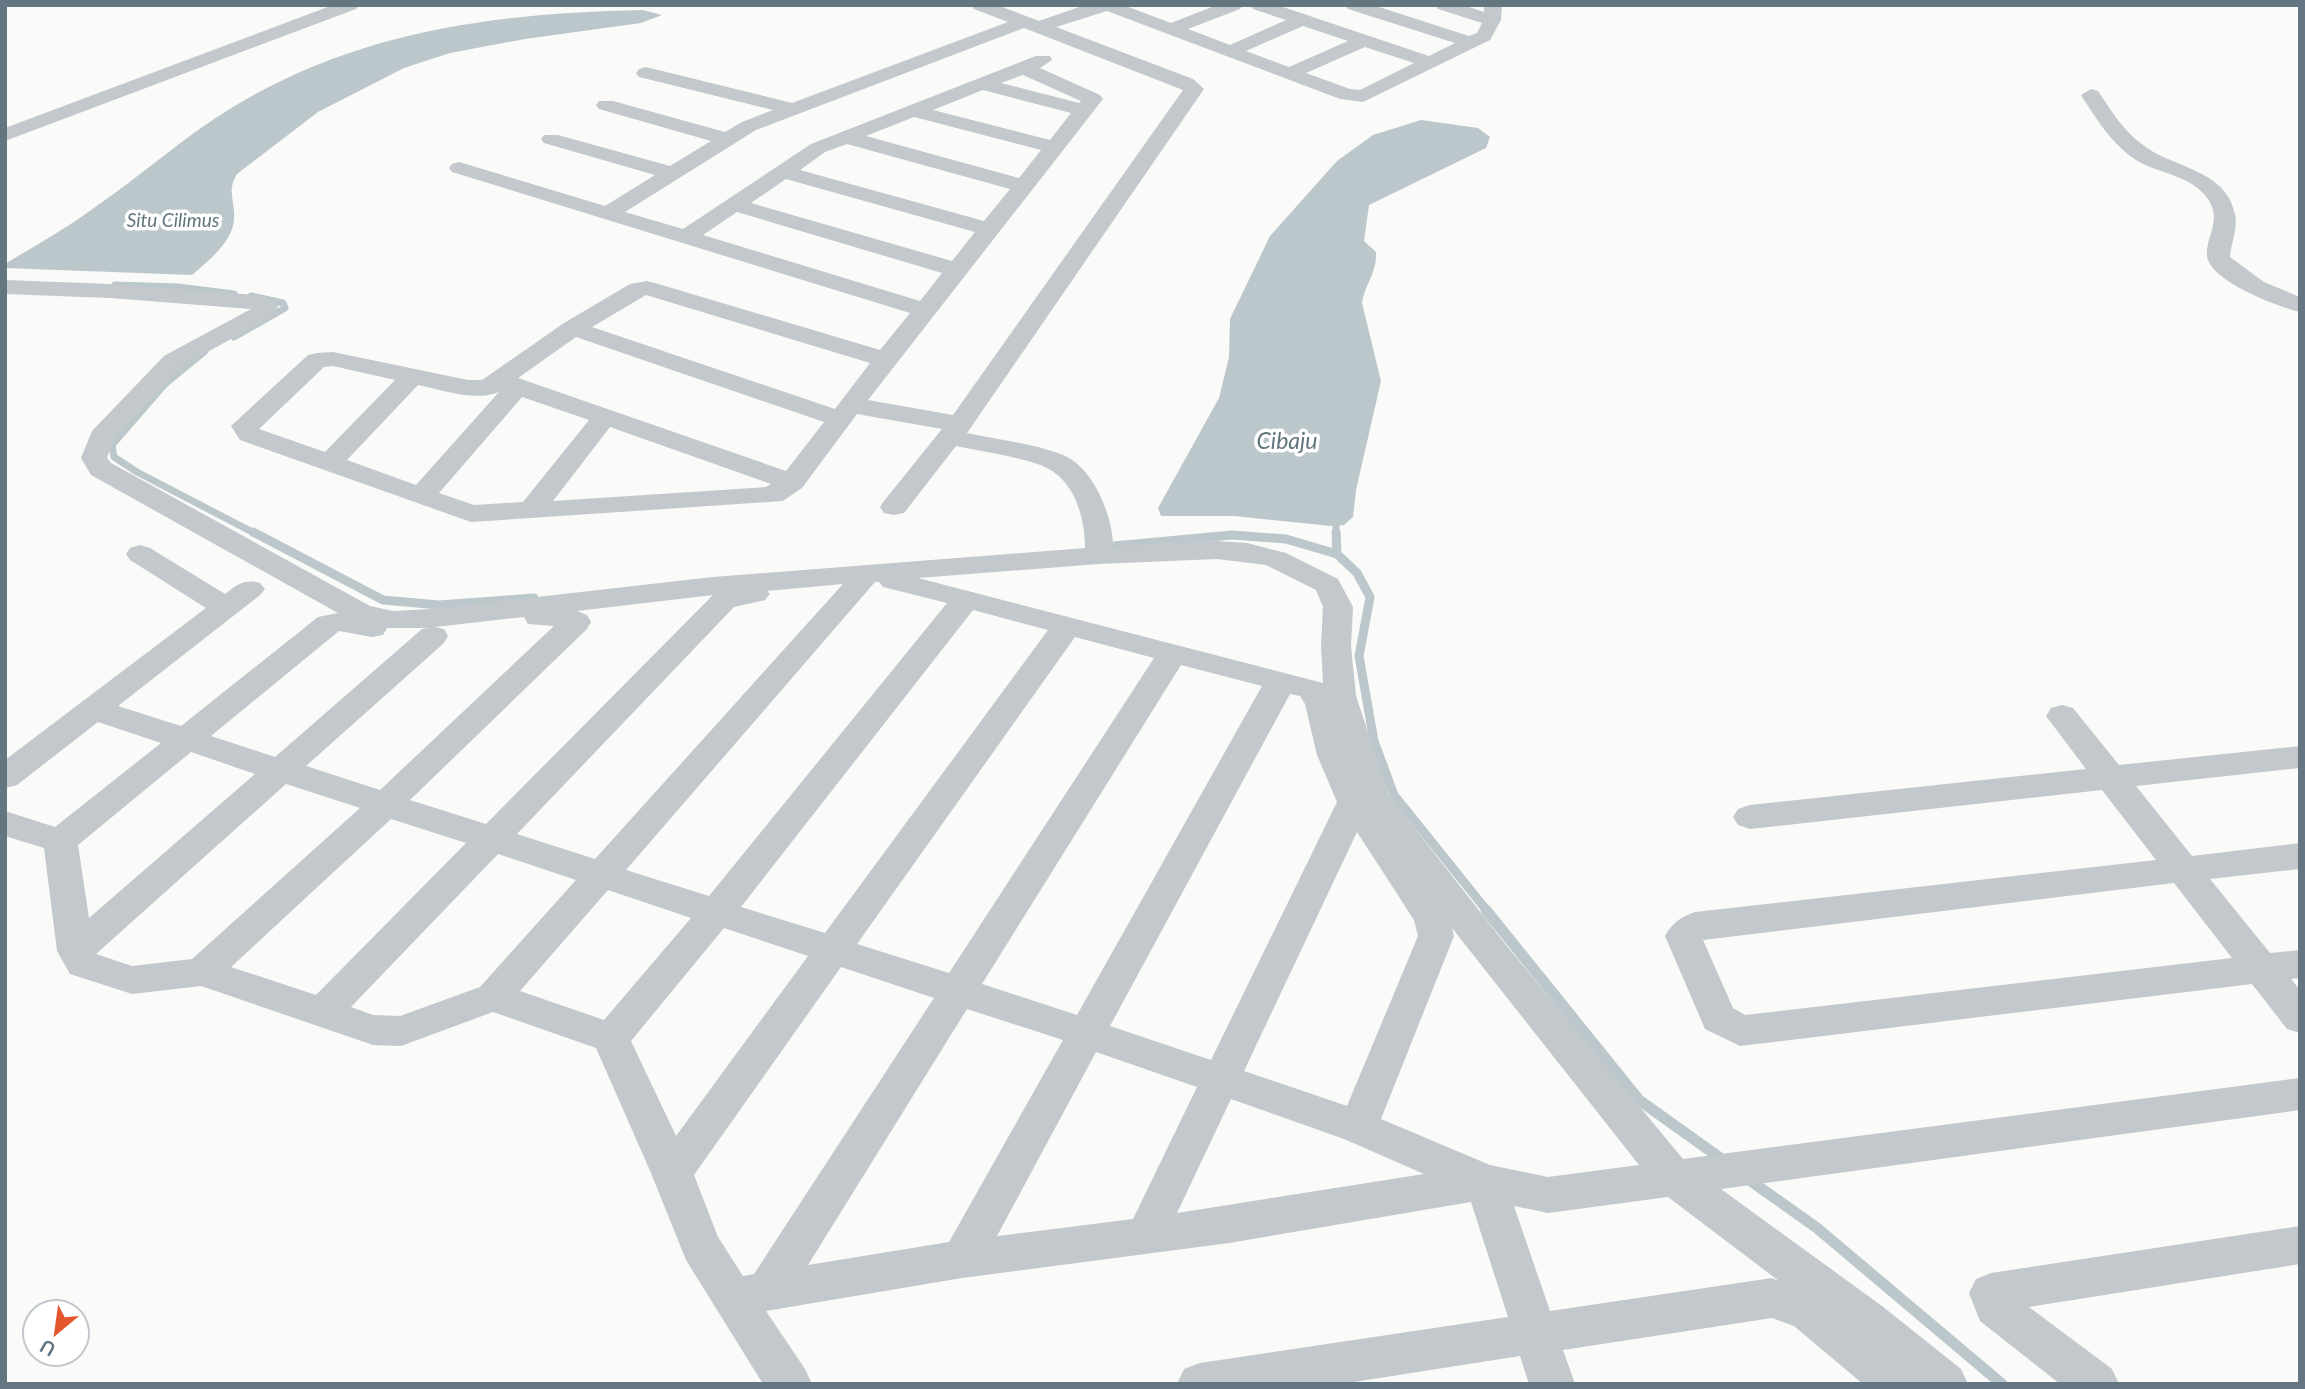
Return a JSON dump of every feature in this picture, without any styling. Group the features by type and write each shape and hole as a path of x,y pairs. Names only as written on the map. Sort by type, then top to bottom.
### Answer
{"street":[{"path":"5,135 349,5"},
{"path":"894,507 955,431 1194,89 980,5"},
{"path":"1172,29 1234,5"},
{"path":"1259,5 1431,63"},
{"path":"1354,5 1472,43"},
{"path":"610,212 726,139 792,109 1032,25 1100,6 1109,6 1347,95 1363,96 1485,36 1492,13 1444,5"},
{"path":"1231,51 1303,19"},
{"path":"1291,72 1366,40"},
{"path":"686,237 818,148 1084,44"},
{"path":"792,482 508,383 488,388 468,388 332,359 317,360 244,426 249,434 471,514 773,495 792,482 924,310 1093,99 1024,68"},
{"path":"646,73 792,109"},
{"path":"982,84 1084,111"},
{"path":"2091,95 2116,134 2148,158 2198,177 2210,189 2224,214 2218,260 2231,273 2251,286 2300,304"},
{"path":"606,106 726,139"},
{"path":"914,111 1053,147"},
{"path":"845,137 1022,186"},
{"path":"551,139 671,173"},
{"path":"459,168 924,310"},
{"path":"782,171 988,229"},
{"path":"733,204 957,270"},
{"path":"5,287 194,296 257,302 266,306 265,311 173,361 101,437 94,458 101,469 360,613 393,620 432,618 1099,541 1247,552 1276,559 1328,585 1338,607 1336,646 1340,696 1373,798 1493,955 1687,1176 1945,1384"},
{"path":"422,495 508,383 573,328 638,289 648,288 885,360"},
{"path":"573,328 846,412 955,431 1055,461 1070,473 1089,499 1099,541"},
{"path":"331,462 412,377"},
{"path":"531,509 604,417"},
{"path":"5,777 238,598 140,554"},
{"path":"322,1013 724,601 732,597 884,579 1311,689 1321,703 1334,755 1354,802 1433,918 1436,936 1358,1127"},
{"path":"60,841 75,951 83,964 132,980 202,972 373,1030 401,1031 493,997 861,582"},
{"path":"611,1038 718,912 966,599"},
{"path":"75,951 433,636 469,621 564,616 576,622 387,803 202,972"},
{"path":"60,841 329,624 343,621 389,632 433,636"},
{"path":"672,1173 1067,626"},
{"path":"750,1294 959,990 1172,654"},
{"path":"962,1259 1281,681"},
{"path":"93,709 834,948 1358,1127 1485,1182 1548,1195 2300,1094"},
{"path":"2062,716 2300,1018"},
{"path":"1750,817 2300,757"},
{"path":"1145,1237 1354,802"},
{"path":"5,823 60,841"},
{"path":"2300,856 1695,926 1683,936 1718,1018 1740,1031 2300,964"},
{"path":"493,997 611,1038 672,1173 701,1247 750,1294 789,1384"},
{"path":"750,1294 962,1259 1145,1237 1485,1182"},
{"path":"1485,1182 1552,1384"},
{"path":"2096,1384 1995,1307 1991,1293 2300,1245"},
{"path":"1200,1384 1772,1298 1809,1311 1897,1384"}],"water":[{"name":"Situ Cilimus","path":"643,10 662,15 641,23 525,39 450,53 404,68 318,112 237,174 232,188 234,222 227,240 192,275 5,268 5,264 81,217 233,107 281,81 330,60 380,43 483,22"},
{"name":"Cibaju","path":"1421,120 1478,128 1490,137 1486,148 1369,205 1364,241 1376,252 1376,259 1362,303 1381,381 1356,490 1353,517 1344,525 1331,526 1234,516 1161,516 1158,508 1219,398 1229,357 1230,319 1270,236 1337,161 1373,135"}],"waterway":[{"path":"115,285 178,287 234,294"},
{"path":"234,337 285,308 283,303 251,296"},
{"path":"205,351 165,384 112,445 114,457 137,472 256,534"},
{"path":"1336,516 1336,532"},
{"path":"253,532 383,600 439,605 534,598"},
{"path":"1336,532 1337,554"},
{"path":"1103,547 1232,535 1286,539 1337,554"},
{"path":"1337,554 1357,573 1370,597 1359,656 1374,741 1394,795 1488,912"},
{"path":"1486,910 1639,1100 1723,1160"},
{"path":"1748,1179 1817,1228 2002,1384"}]}
